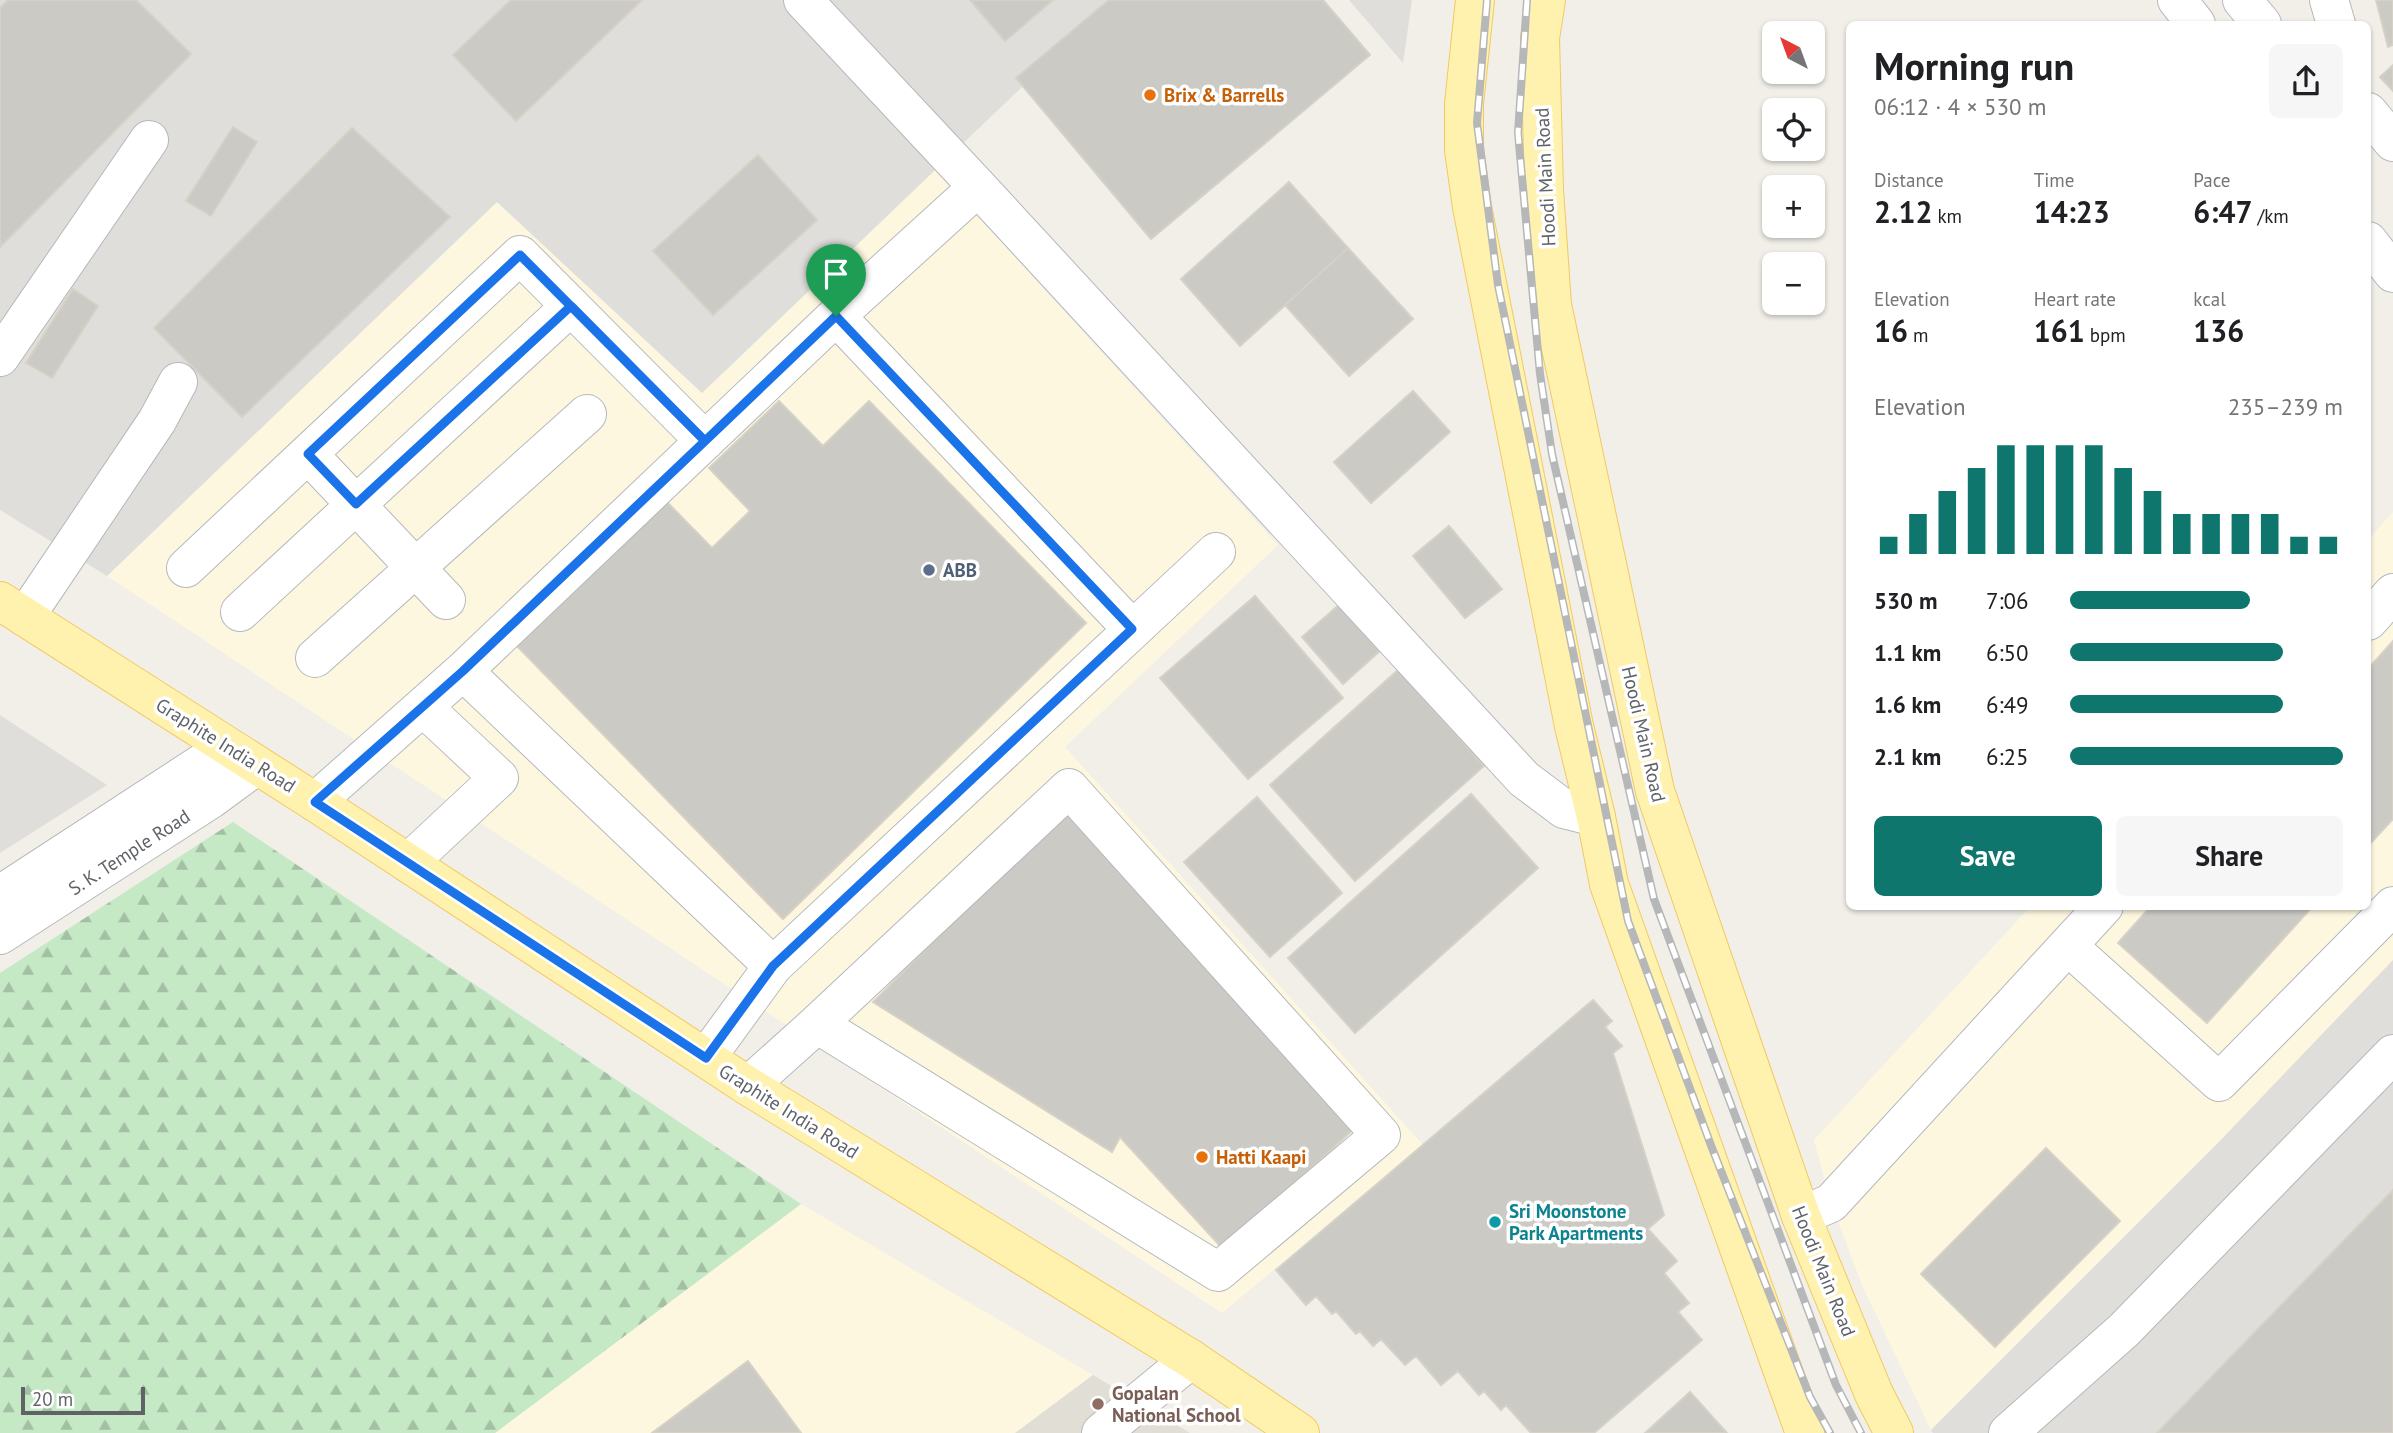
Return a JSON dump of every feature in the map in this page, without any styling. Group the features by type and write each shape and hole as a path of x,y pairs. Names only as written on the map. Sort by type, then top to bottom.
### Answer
{"main road":[{"path":"1475,0 1464,104 1464,138 1472,206 1574,726 1597,817 1609,884 1805,1433"},
{"name":"Hoodi Main Road","path":"1546,0 1540,38 1544,190 1552,305 1655,791 1801,1216 1874,1394 1894,1433"},
{"name":"Graphite India Road","path":"12,609 315,802 748,1086 1191,1359 1300,1433"}],"street":[{"path":"803,0 1524,779 1563,809 1597,817"},
{"path":"2177,0 2194,21"},
{"path":"2242,0 2260,21"},
{"path":"2329,0 2335,21"},
{"path":"2371,116 2393,142"},
{"path":"0,357 149,140"},
{"path":"315,802 463,671 836,316 978,187"},
{"path":"2371,245 2393,273"},
{"path":"186,568 520,255 705,441"},
{"path":"240,611 571,306"},
{"path":"836,316 1132,629"},
{"path":"12,609 157,421 178,382"},
{"path":"314,658 586,414"},
{"path":"308,454 446,600"},
{"path":"706,1058 773,966 1216,552"},
{"path":"2371,618 2393,593"},
{"path":"463,671 773,966"},
{"path":"408,863 499,778 423,707"},
{"name":"S. K. Temple Road","path":"0,895 241,756"},
{"name":"S. K. Temple Road","path":"0,935 211,799 241,756"},
{"path":"748,1086 1069,788 1381,1135 1218,1272 817,1024"},
{"path":"2067,946 2219,1082 2393,906"},
{"path":"1801,1216 1831,1203 2100,910"},
{"path":"2031,1426 2393,1054"},
{"path":"1127,1426 1191,1359"}],"shaded area":[{"path":"0,0 1113,0 702,393 497,202 107,576 0,510"},
{"path":"1349,0 1412,0 1403,63"},
{"path":"935,170 1278,545 1065,747 1423,1145 1222,1313 107,576 497,202 702,393"},
{"path":"2393,512 2393,960 2216,1145 1931,1430 1863,1287 1831,1203 1814,1140 2027,910 2371,910 2371,537"},
{"path":"0,715 107,785 0,853"},
{"path":"2393,960 2393,1433 1933,1433 1931,1430 2216,1145"},
{"path":"801,1204 1093,1375 1015,1433 495,1433"},
{"name":"Gopalan National School","path":"1093,1375 1190,1433 1015,1433"}],"green space":[{"path":"233,822 801,1204 495,1433 0,1433 0,973"}],"building":[{"path":"8,0 136,0 191,54 0,247 0,8"},
{"path":"511,0 642,0 516,121 453,55"},
{"path":"970,0 1053,0 1005,41"},
{"path":"1109,0 1323,0 1370,55 1151,239 1016,78"},
{"path":"2376,0 2393,0 2393,45 2388,47"},
{"path":"2393,65 2393,91 2380,77"},
{"path":"233,127 257,142 211,216 186,201"},
{"path":"352,128 450,217 242,417 154,328"},
{"path":"758,155 817,220 713,315 653,251"},
{"path":"1289,182 1348,248 1240,346 1181,279"},
{"path":"1348,248 1413,319 1349,376 1285,305"},
{"path":"73,289 98,306 52,378 26,363"},
{"path":"1413,391 1450,432 1371,503 1334,462"},
{"path":"779,401 823,446 869,401 1086,623 783,919 516,645 665,500 712,548 750,511 709,468"},
{"path":"1449,526 1502,589 1465,618 1413,556"},
{"path":"1255,596 1343,698 1248,779 1160,678"},
{"path":"1339,605 1380,651 1343,684 1302,637"},
{"path":"2393,641 2393,819 2371,843 2371,666"},
{"path":"1398,670 1484,766 1355,881 1270,785"},
{"path":"1471,794 1538,868 1355,1033 1288,958"},
{"path":"1257,797 1342,893 1270,957 1184,862"},
{"path":"1065,809 1357,1126 1223,1249 1120,1137 1112,1152 873,1002 928,947 922,941"},
{"path":"2147,910 2309,910 2207,1023 2118,943"},
{"name":"Sri Moonstone Park Apartments","path":"1593,1000 1612,1021 1605,1027 1622,1046 1613,1053 1664,1215 1648,1229 1677,1261 1664,1273 1689,1303 1678,1312 1702,1340 1594,1433 1531,1433 1506,1405 1501,1410 1484,1391 1479,1395 1458,1371 1441,1385 1416,1356 1405,1365 1381,1339 1373,1346 1360,1331 1356,1334 1336,1311 1332,1314 1316,1296 1306,1305 1276,1270"},
{"path":"2046,1148 2120,1221 1995,1347 1921,1274"},
{"path":"2393,1190 2393,1433 2157,1433"},
{"path":"748,1361 801,1433 652,1433"},
{"path":"1690,1392 1727,1433 1645,1433"}],"railway":[{"path":"1487,0 1477,123 1498,285 1628,921 1712,1148 1810,1397 1830,1433"},
{"path":"1527,0 1518,133 1540,374 1552,454 1654,899 1836,1385 1861,1433"}],"place":[{"name":"Brix & Barrells","path":"1150,95"},
{"name":"ABB","path":"929,570"},
{"name":"Hatti Kaapi","path":"1202,1157"},
{"name":"Sri Moonstone Park Apartments","path":"1495,1222"},
{"name":"Gopalan National School","path":"1098,1404"}],"route":[{"path":"836,316 705,441 571,306 356,504 308,454 520,255 705,441 463,671 315,802 706,1058 773,966 1132,629 836,316"}]}
